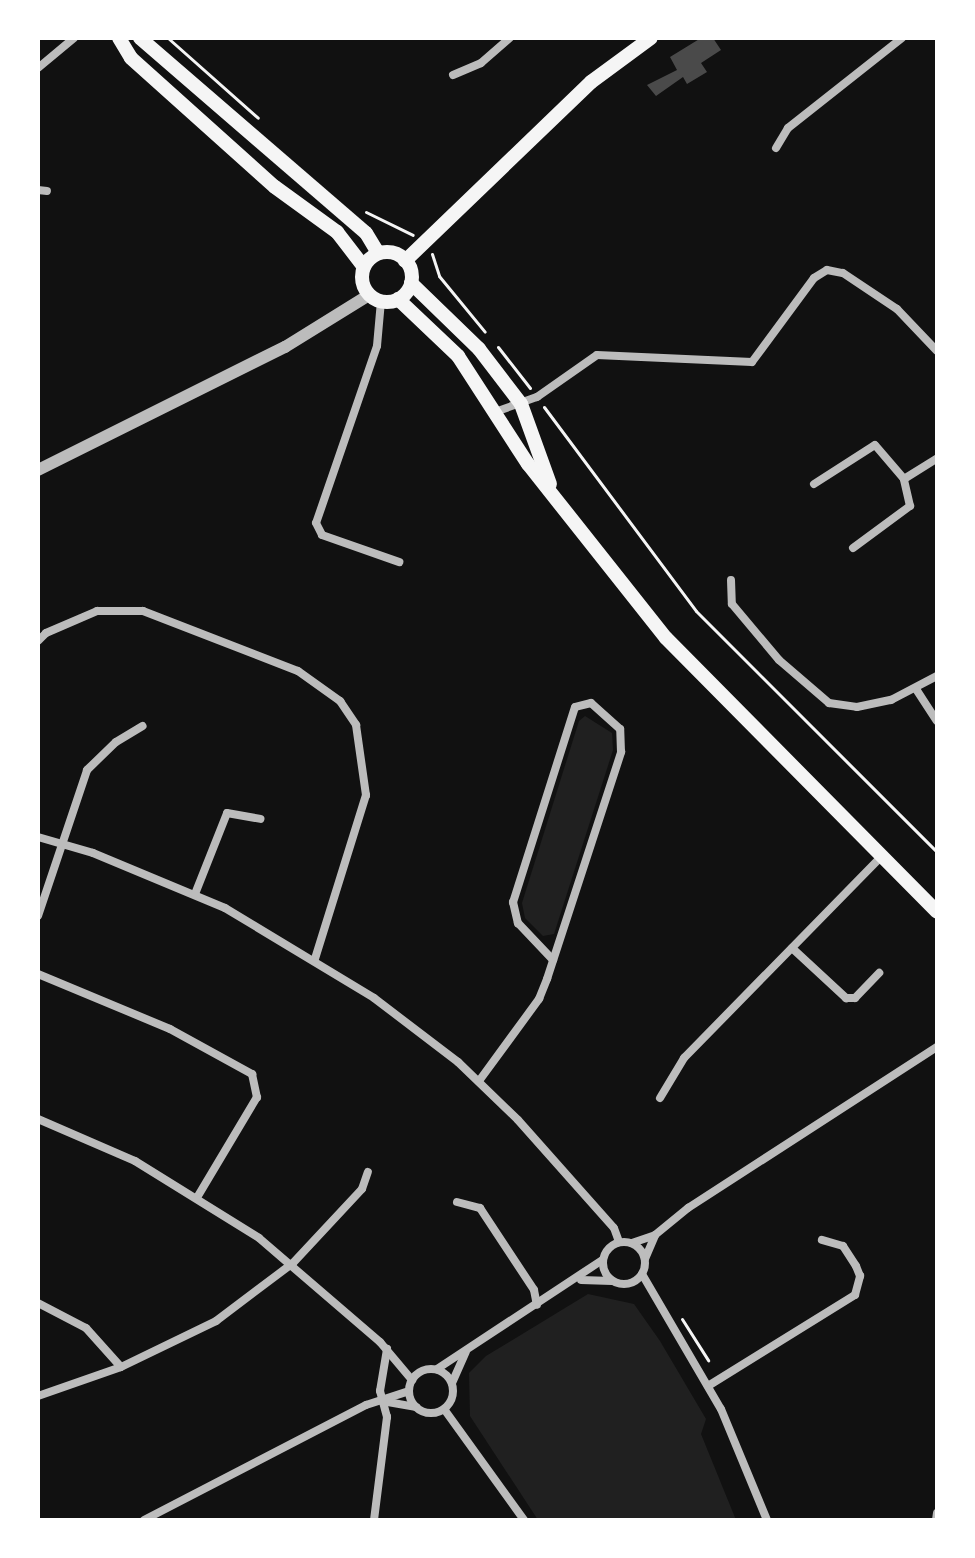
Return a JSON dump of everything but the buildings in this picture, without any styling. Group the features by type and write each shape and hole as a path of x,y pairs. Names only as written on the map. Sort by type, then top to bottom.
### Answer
{"main road":[{"path":"119,38 131,58 275,187 337,232 364,267"},
{"path":"140,38 366,233 378,253"},
{"path":"405,261 591,82 651,38"},
{"path":"555,495 521,404 479,349 411,283 405,261 393,253 378,253 364,267 362,281 375,298 398,299 458,356 555,495 666,638 880,858 937,912"},
{"path":"398,299 411,283"}],"street":[{"path":"38,68 74,38"},
{"path":"453,75 481,63 510,38"},
{"path":"776,148 788,128 902,38"},
{"path":"495,412 537,397 597,355 752,362 814,278 827,270 843,273 897,309 937,351"},
{"path":"38,470 285,347 375,298 377,346 316,523 322,535 399,562"},
{"path":"814,484 875,445 904,479 910,506 853,548"},
{"path":"904,479 937,458"},
{"path":"731,580 732,604 779,660 829,703 857,707 916,689 937,676"},
{"path":"38,641 97,611 143,611 298,671 340,701 358,734 366,795 315,959"},
{"path":"916,689 937,721"},
{"path":"479,1081 539,999 553,960 621,752 620,729 591,703 575,707 513,902 518,923 553,960"},
{"path":"38,916 94,759 143,726"},
{"path":"195,894 227,813 260,819"},
{"path":"38,837 195,894 315,959 479,1081 589,1198 619,1242"},
{"path":"660,1098 684,1058 880,858"},
{"path":"792,948 846,998 855,998 879,973"},
{"path":"38,974 170,1029 252,1074 257,1097 198,1196"},
{"path":"619,1242 632,1243 655,1235 937,1047"},
{"path":"38,1119 198,1196 293,1263 387,1349 412,1380"},
{"path":"38,1396 121,1367 216,1321 293,1263 362,1189 368,1172"},
{"path":"457,1202 480,1208 534,1290 537,1305"},
{"path":"580,1280 632,1282 642,1274 655,1235"},
{"path":"708,1386 855,1295 860,1276 856,1266 843,1246 822,1240"},
{"path":"417,1408 409,1391 412,1380 423,1370 437,1369 580,1280 619,1242"},
{"path":"632,1243 645,1259"},
{"path":"602,1260 612,1281"},
{"path":"642,1274 708,1386 749,1467 767,1520"},
{"path":"38,1303 86,1328 121,1367"},
{"path":"374,1520 387,1417 382,1401 387,1349"},
{"path":"382,1401 430,1413 444,1409 452,1398 452,1383 466,1351"},
{"path":"437,1369 452,1383"},
{"path":"144,1520 382,1401 409,1391"},
{"path":"444,1409 524,1520"},
{"path":"936,1520 937,1513"}],"path":[{"path":"168,38 268,127"},
{"path":"364,211 425,242 439,276 537,397 696,611 937,852"}],"shaded area":[{"path":"585,716 612,733 613,750 554,934 543,936 525,918 522,903 579,721"},
{"path":"588,1294 634,1304 660,1341 706,1419 701,1434 736,1520 538,1520 470,1416 469,1373 486,1356"}]}
